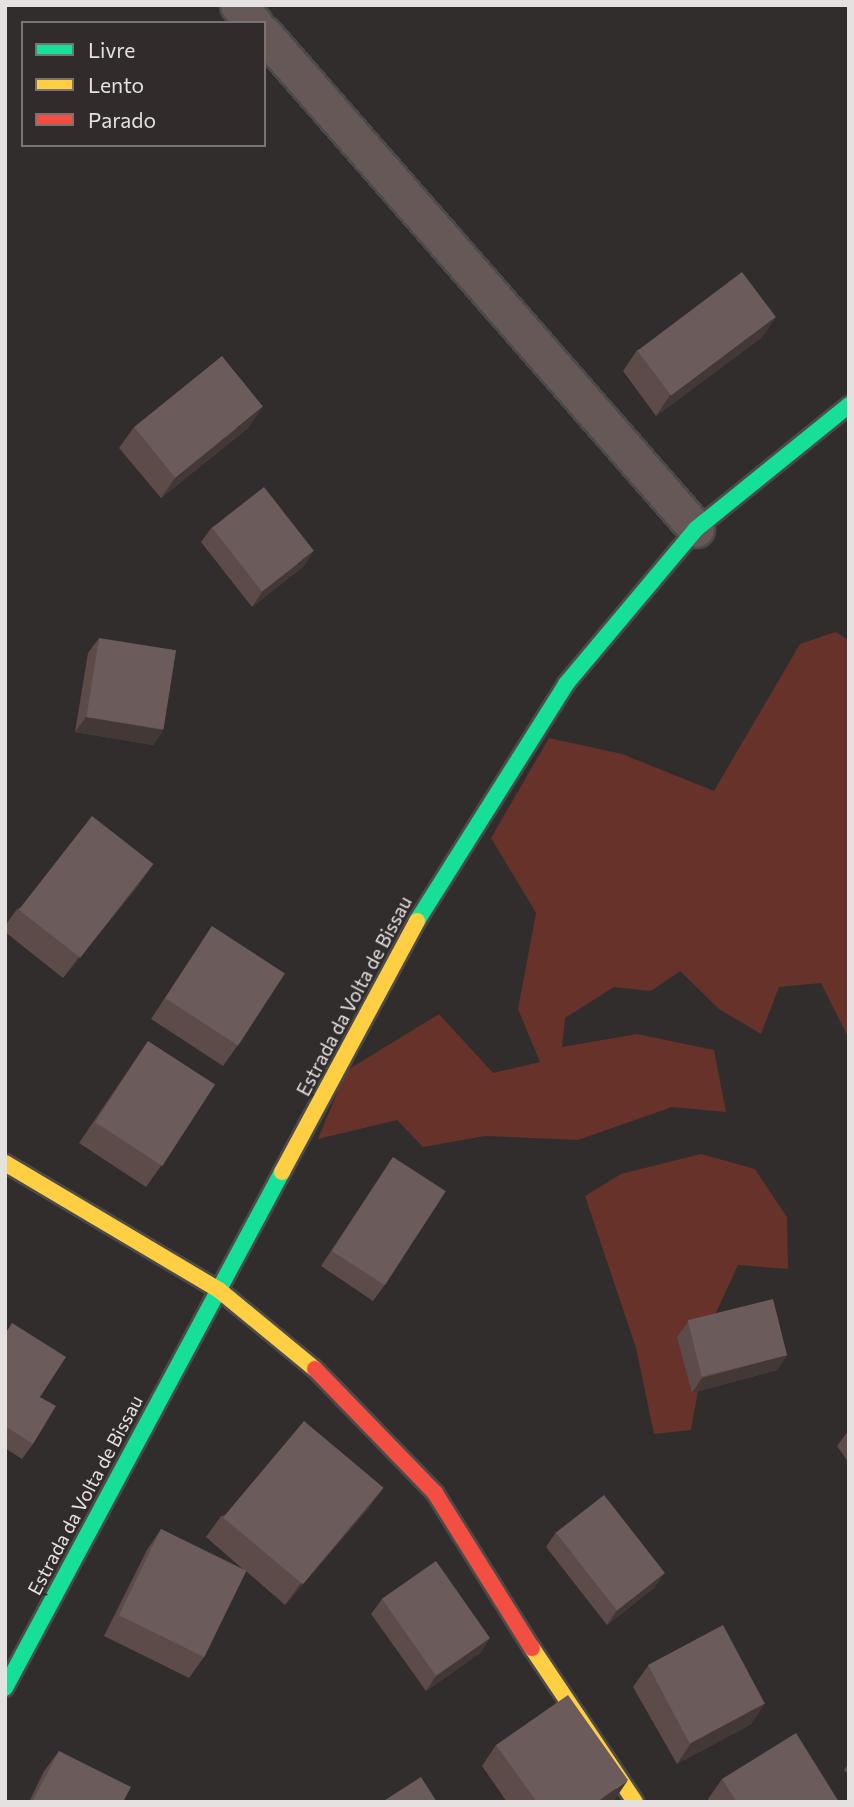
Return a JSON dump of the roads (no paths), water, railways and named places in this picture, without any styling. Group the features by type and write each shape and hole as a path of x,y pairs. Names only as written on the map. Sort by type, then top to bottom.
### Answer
{"main road":[{"name":"Estrada da Volta de Bissau","path":"5,1688 442,878 566,684 696,529 849,405"},
{"path":"5,1163 219,1290 308,1362 435,1493 547,1673 635,1802"}],"street":[{"path":"238,5 252,21"},
{"path":"266,36 696,529"}]}
